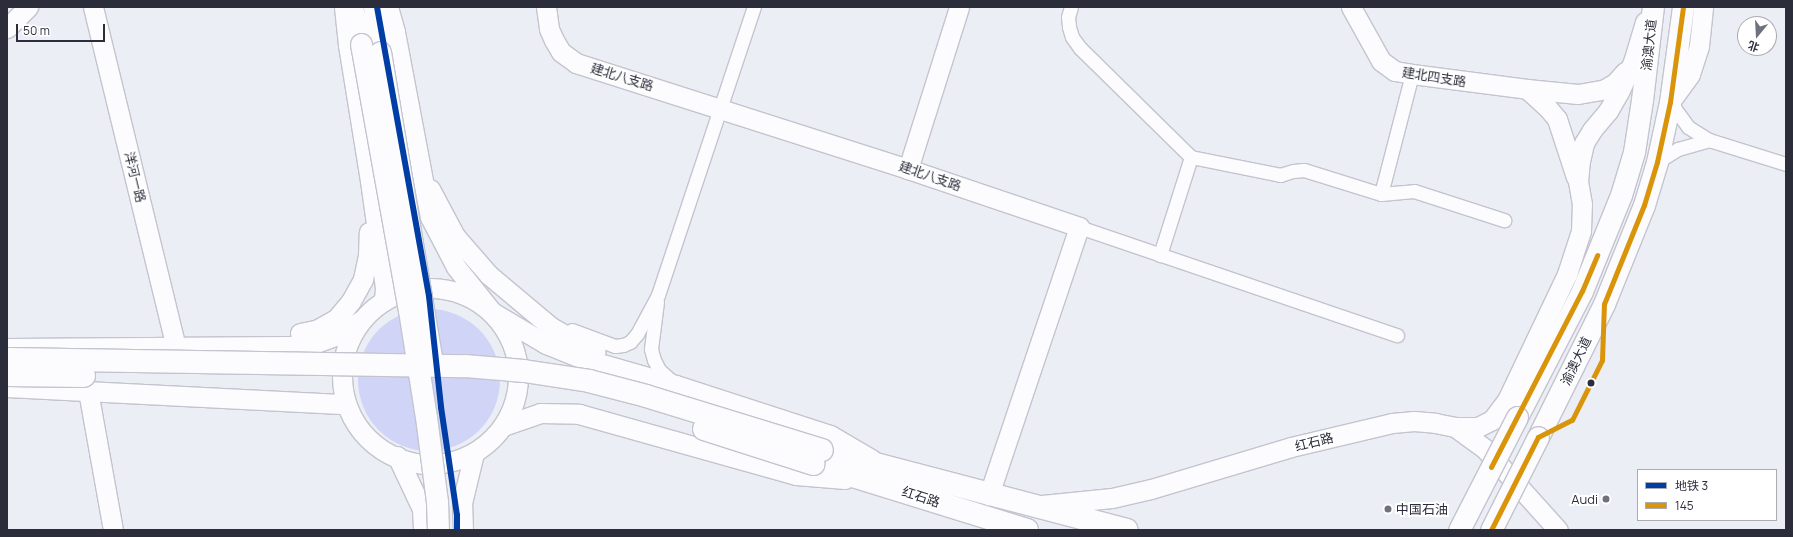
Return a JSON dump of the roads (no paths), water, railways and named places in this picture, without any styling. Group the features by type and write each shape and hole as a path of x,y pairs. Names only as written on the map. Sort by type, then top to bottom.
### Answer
{"highway":[{"path":"7,360 465,366 524,371 589,382 646,396 818,457"},
{"path":"7,375 463,379 590,396 818,457"},
{"name":"红石路","path":"818,457 879,475 1027,530"},
{"name":"红石路","path":"879,475 989,495 1127,530"}],"main road":[{"path":"352,7 409,310 426,417 437,502 438,530"},
{"path":"374,7 380,52 415,254 438,401 452,530"},
{"name":"渝澳大道","path":"1459,530 1582,291 1622,195 1634,152 1642,100 1651,7"},
{"name":"渝澳大道","path":"1491,530 1604,304 1644,205 1658,162 1670,102 1683,7"}],"street":[{"path":"7,28 28,7"},
{"name":"洋河一路","path":"93,7 176,347"},
{"path":"344,7 348,45 370,181 385,288 384,300"},
{"path":"361,321 351,338 344,357 342,388 346,404 360,429 382,450 416,463 448,463 474,453 498,434 513,410 519,379 515,349 492,312 456,267 430,217 395,32 388,7"},
{"name":"建北八支路","path":"546,7 549,29 554,40 561,52 576,63 908,169 1079,227"},
{"path":"524,306 575,331 606,343 623,345 630,342 637,334 658,295 719,108 754,7"},
{"path":"908,169 960,7"},
{"path":"1071,7 1068,17 1069,27 1072,37 1080,48 1191,157 1280,175 1293,171 1304,170 1382,194 1414,191 1504,220"},
{"name":"建北四支路","path":"1351,7 1382,61 1396,71 1527,90 1578,94 1605,90 1615,83 1633,62"},
{"path":"1578,182 1580,161 1584,143 1592,130 1612,105 1633,62 1651,7"},
{"path":"1704,7 1699,46 1690,74 1670,102 1688,127 1709,140 1786,164"},
{"path":"1382,194 1412,74"},
{"path":"1455,427 1478,427 1492,420 1507,400 1567,274 1581,231 1582,204 1578,182 1557,119 1547,107 1527,90"},
{"path":"1658,162 1678,149 1709,140"},
{"path":"1160,254 1191,157"},
{"path":"422,173 455,236 488,275 551,327 577,343 636,373"},
{"path":"226,347 316,330 336,319 351,301 363,279 368,255 370,181"},
{"path":"989,495 1079,227 1397,335"},
{"path":"7,348 226,347 290,346 313,344 335,336 361,321 384,300 411,289 442,288 472,298 492,312 546,344 582,358 676,385 830,435 879,475"},
{"path":"658,295 651,349 659,370 676,385"},
{"path":"7,388 346,404"},
{"path":"88,391 113,530"},
{"path":"503,426 540,413 578,414 796,475 879,475"},
{"name":"红石路","path":"1033,506 1112,498 1151,489 1291,447 1392,422 1435,422 1455,427 1484,449 1558,530"},
{"path":"463,530 462,503 474,453"},
{"path":"397,456 422,510 423,530"}],"metro line":[{"name":"3","path":"377,7 429,296 441,407 457,515 457,530"}],"place":[{"name":"Audi","path":"1606,499"},
{"name":"中国石油","path":"1388,509"}]}
